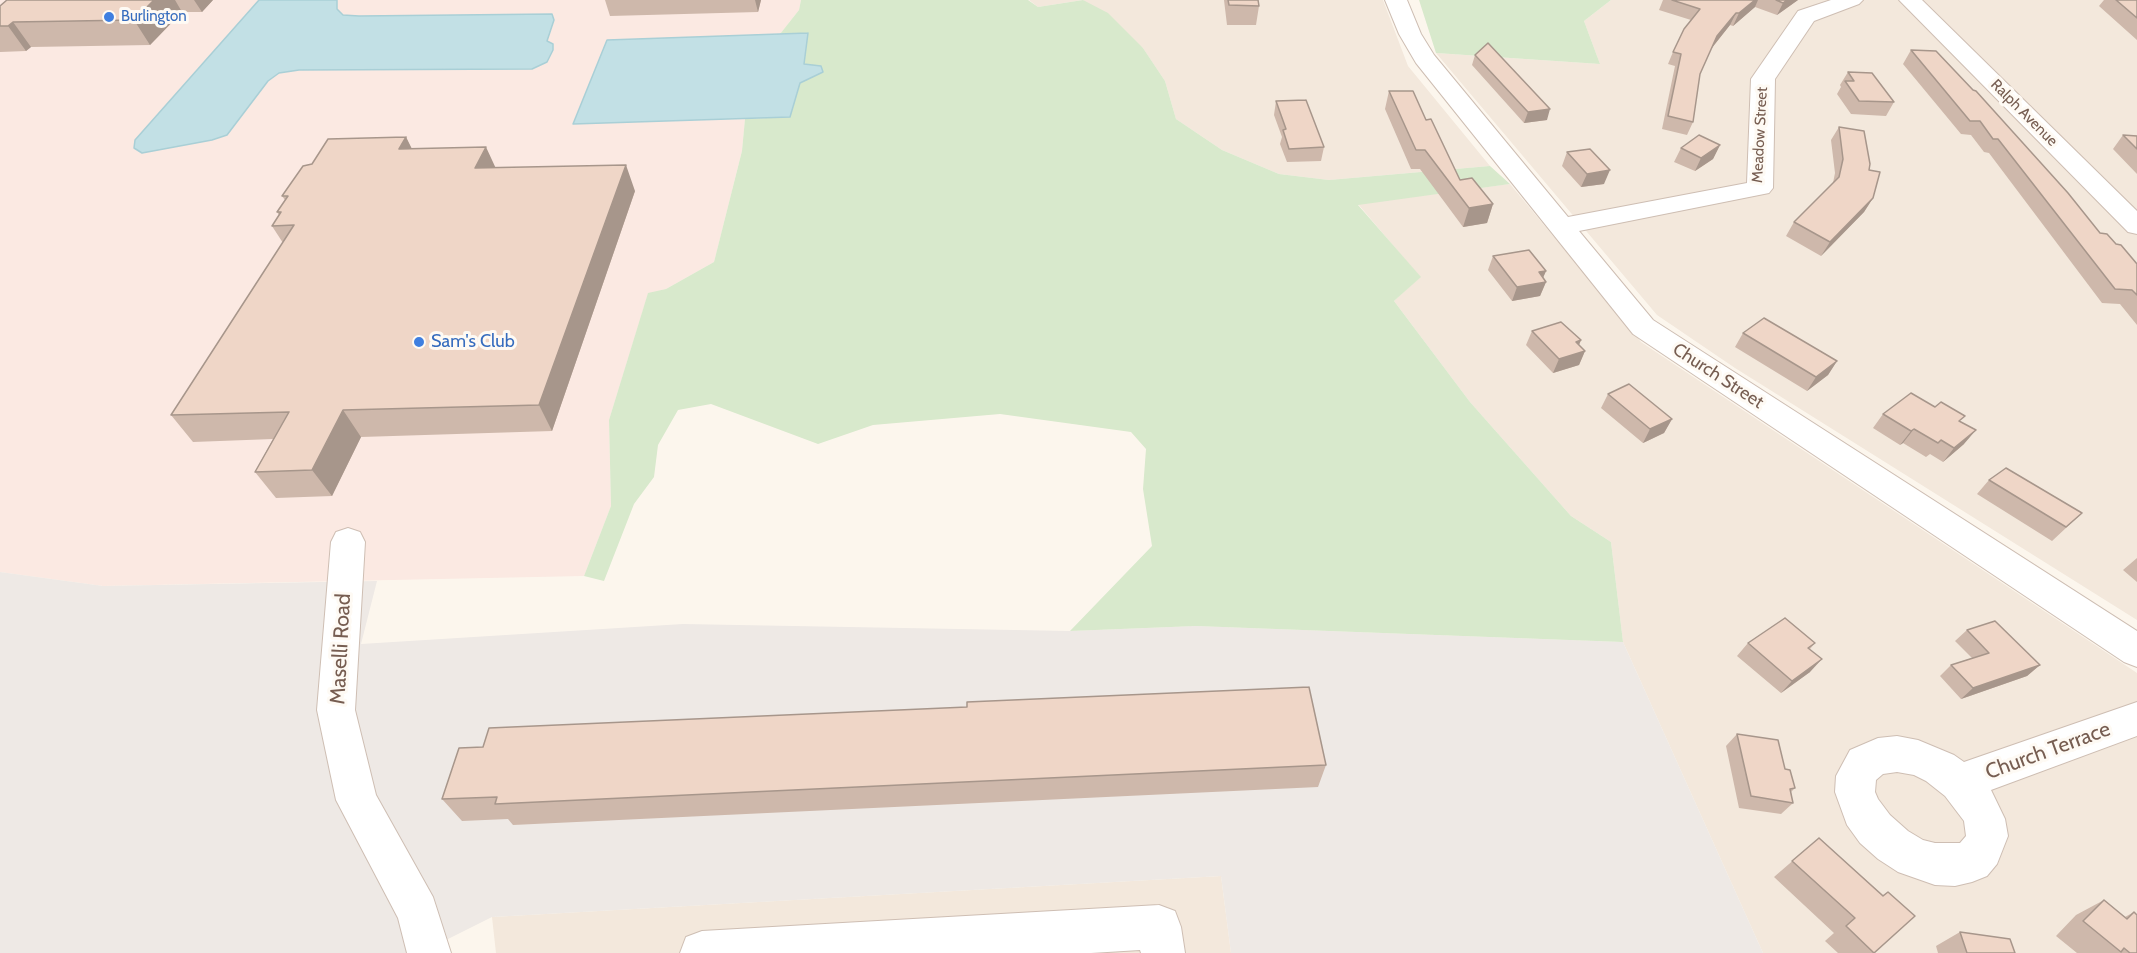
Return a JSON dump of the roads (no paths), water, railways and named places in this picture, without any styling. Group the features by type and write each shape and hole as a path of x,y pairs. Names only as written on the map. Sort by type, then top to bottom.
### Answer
{"street":[{"name":"Church Street","path":"1396,0 1410,34 1424,58 1643,327 2137,651"},
{"name":"Meadow Street","path":"1562,226 1760,188 1763,80 1806,16 1852,0"},
{"name":"Ralph Avenue","path":"1911,0 2137,226"},
{"name":"Maselli Road","path":"348,542 336,710 357,801 418,912 429,953"},
{"name":"Church Terrace","path":"1959,783 2137,719"},
{"path":"702,953 1159,927 1163,953"}],"water":[{"path":"259,0 337,0 337,9 343,15 359,16 552,14 554,20 547,41 553,44 553,50 547,62 532,69 299,70 279,73 268,81 227,135 142,153 134,148 135,140"},
{"path":"808,33 804,64 821,66 823,72 800,83 790,117 573,124 607,40"}],"place":[{"name":"Burlington","path":"109,17"},
{"name":"Sam's Club","path":"419,342"}]}
